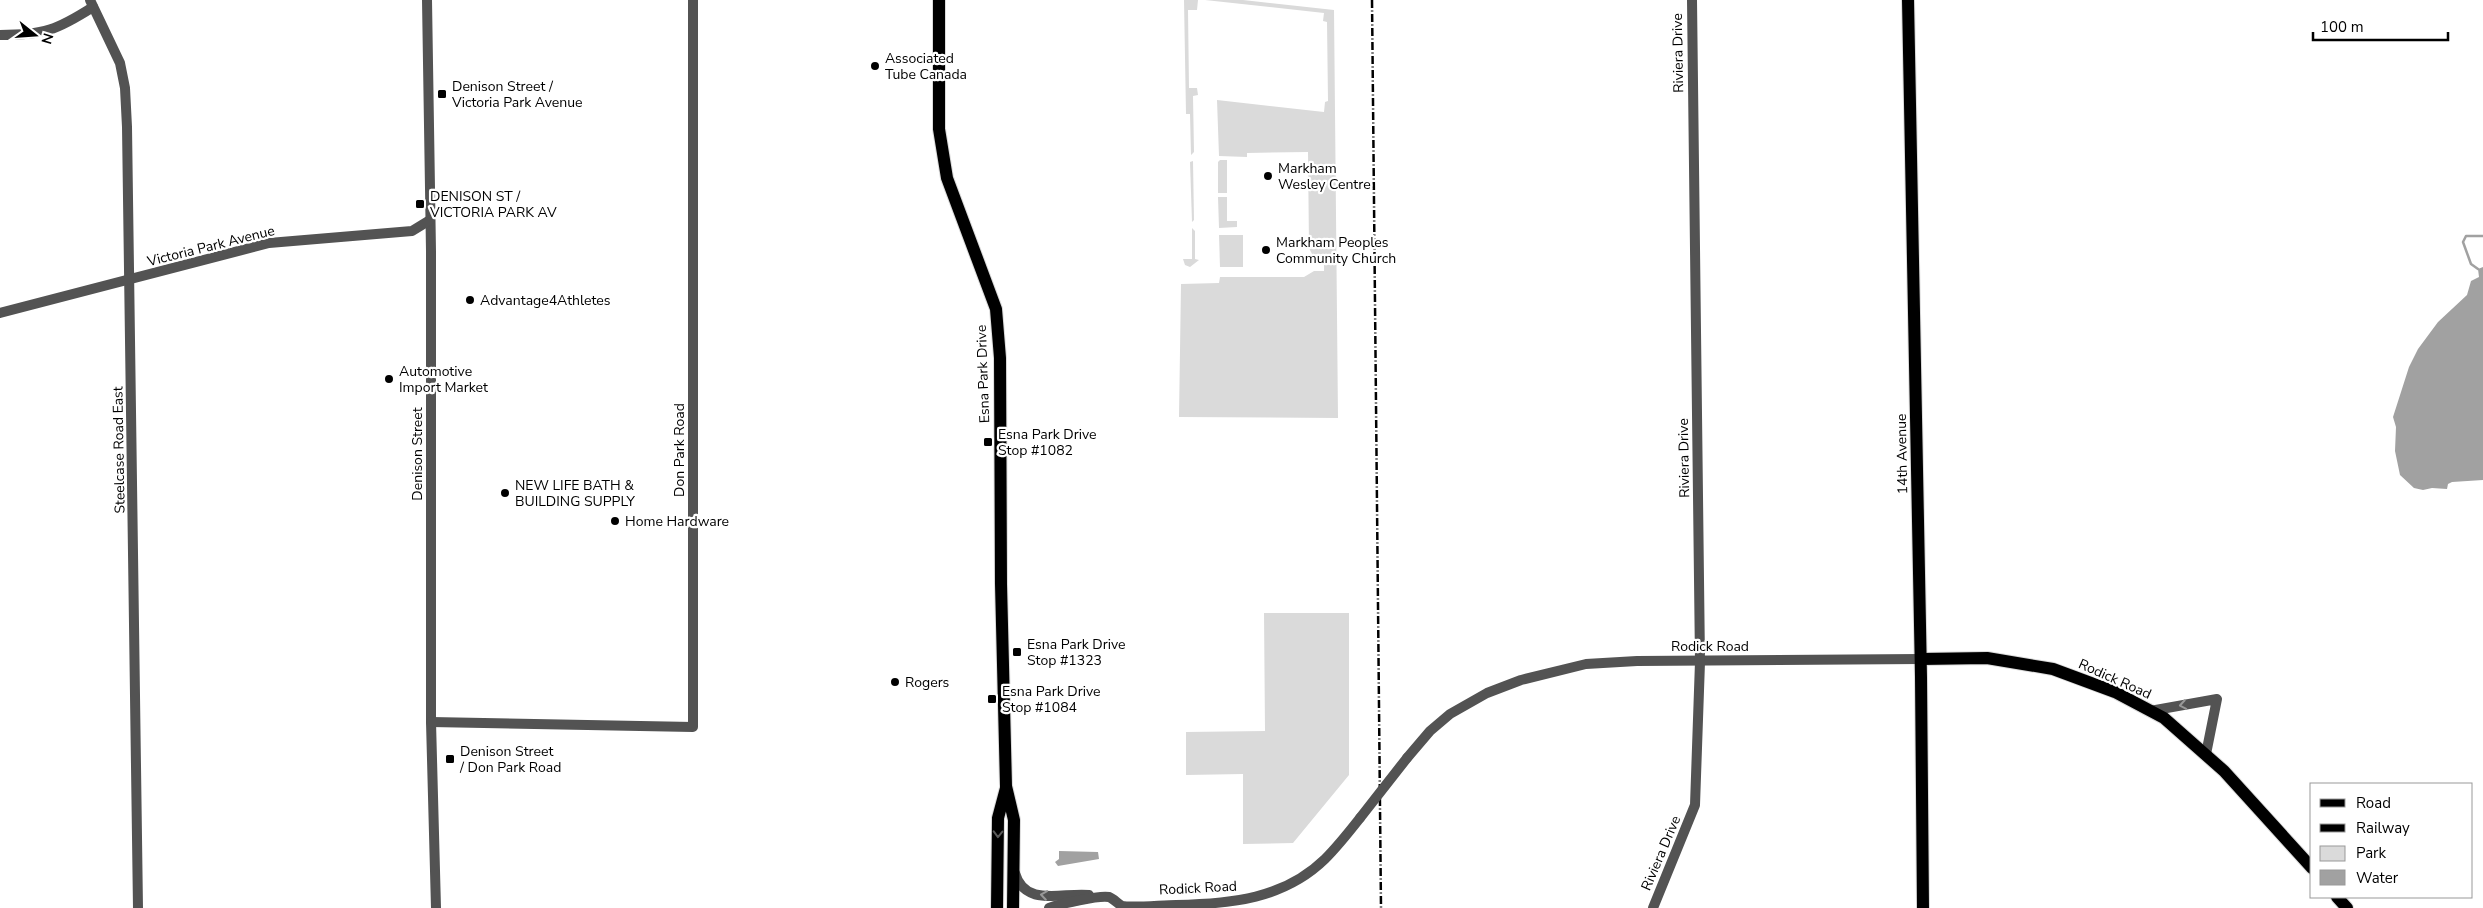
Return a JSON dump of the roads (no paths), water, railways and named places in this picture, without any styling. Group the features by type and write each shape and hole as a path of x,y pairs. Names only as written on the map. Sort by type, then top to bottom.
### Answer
{"main road":[{"name":"Esna Park Drive","path":"939,0 939,129 947,178 996,308 1000,358 1001,584 1006,786 1014,820 1013,908"},
{"name":"14th Avenue","path":"1908,0 1921,659 1923,908"},
{"name":"Rodick Road","path":"1921,659 1988,658 2053,669 2115,692 2164,718 2224,771 2310,866"},
{"name":"Esna Park Drive","path":"997,908 998,818 1006,786"},
{"path":"2338,898 2347,908"}],"street":[{"name":"Denison Street","path":"427,0 430,220 431,722 436,908"},
{"name":"Don Park Road","path":"431,722 693,727 693,0"},
{"name":"Riviera Drive","path":"1653,908 1695,805 1700,662 1692,0"},
{"path":"0,35 27,35 56,29 92,4"},
{"name":"Steelcase Road East","path":"92,4 120,63 125,88 130,281 138,908"},
{"name":"Victoria Park Avenue","path":"0,313 130,281 269,243 412,231 430,220"},
{"name":"Rodick Road","path":"1110,897 1120,907 1235,902 1286,887 1324,860 1430,731 1450,714 1487,693 1521,680 1586,664 1637,661 1921,659"},
{"path":"2150,711 2217,699 2206,754"},
{"path":"1013,865 1018,884 1030,892 1045,897 1079,894 1110,897"},
{"path":"1049,908 1083,900 1110,897"}],"water":[{"path":"2483,267 2483,480 2452,482 2448,484 2447,489 2432,488 2423,490 2414,488 2400,475 2395,451 2396,427 2393,417 2409,367 2418,349 2438,322 2467,295 2471,281 2479,277 2478,269"},
{"path":"1059,851 1098,852 1099,859 1058,866 1055,862 1059,859"}],"waterway":[{"path":"2478,269 2471,264 2463,242 2466,236 2483,236"}],"railway":[{"path":"1372,0 1381,908"}],"place":[{"name":"Associated Tube Canada","path":"875,66"},
{"name":"Denison Street / Victoria Park Avenue","path":"442,94"},
{"name":"Markham Wesley Centre","path":"1268,176"},
{"name":"DENISON ST / VICTORIA PARK AV","path":"420,204"},
{"name":"Markham Peoples Community Church","path":"1266,250"},
{"name":"Advantage4Athletes","path":"470,300"},
{"name":"Automotive Import Market","path":"389,379"},
{"name":"Esna Park Drive Stop #1082","path":"988,442"},
{"name":"NEW LIFE BATH & BUILDING SUPPLY","path":"505,493"},
{"name":"Home Hardware","path":"615,521"},
{"name":"Esna Park Drive Stop #1323","path":"1017,652"},
{"name":"Rogers","path":"895,682"},
{"name":"Esna Park Drive Stop #1084","path":"992,699"},
{"name":"Denison Street / Don Park Road","path":"450,759"}]}
